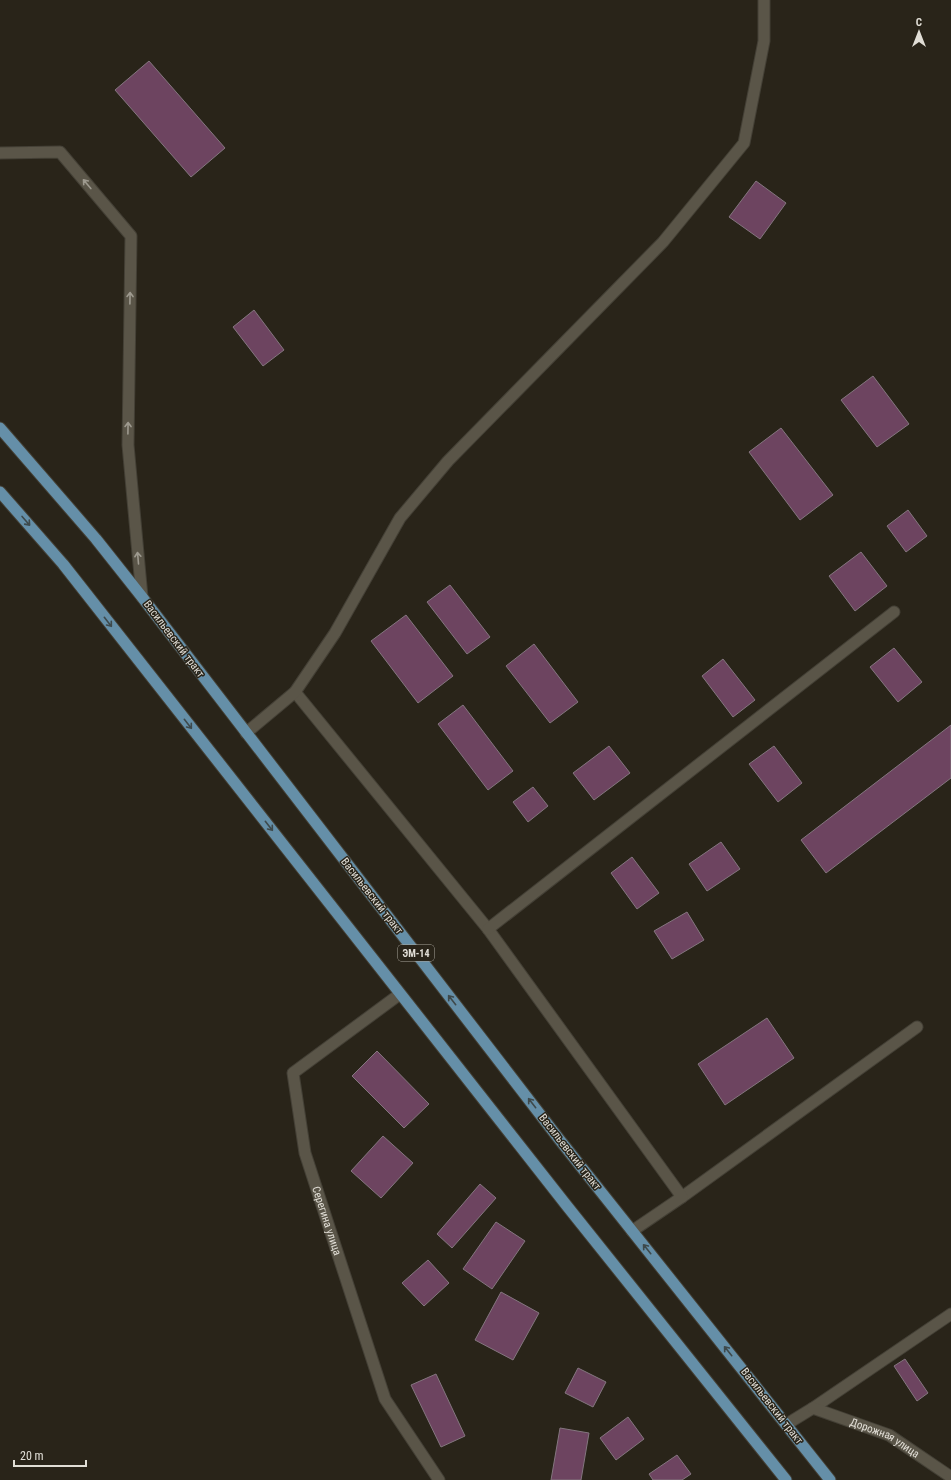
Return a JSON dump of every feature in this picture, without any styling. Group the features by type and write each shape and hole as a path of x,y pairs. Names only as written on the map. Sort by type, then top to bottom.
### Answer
{"main road":[{"name":"Васильевский тракт","path":"0,428 96,539 142,597 632,1231 830,1480"},
{"path":"0,492 64,564 400,994 786,1480"}],"street":[{"path":"246,733 295,692 335,633 400,518 448,461 663,242 744,143 764,41 764,0"},
{"path":"0,153 60,152 131,236 128,445 142,597"},
{"path":"488,929 894,612"},
{"path":"295,692 488,929 682,1197"},
{"name":"Серегина улица","path":"400,994 293,1073 305,1153 385,1400 439,1480"},
{"path":"632,1231 682,1197 917,1027"},
{"path":"787,1424 951,1314"},
{"name":"Дорожная улица","path":"813,1408 889,1435 951,1477"}],"building":[{"path":"149,61 225,148 191,177 115,90"},
{"path":"756,181 786,203 760,239 729,217"},
{"path":"254,310 284,350 263,366 233,327"},
{"path":"873,376 909,424 877,447 841,400"},
{"path":"781,428 833,495 800,520 749,452"},
{"path":"908,510 927,536 906,552 887,526"},
{"path":"861,552 887,586 855,611 829,576"},
{"path":"450,585 490,637 467,654 427,602"},
{"path":"406,615 453,676 418,703 371,641"},
{"path":"534,644 578,702 550,723 506,666"},
{"path":"894,648 922,682 898,702 870,667"},
{"path":"723,659 755,700 733,717 702,676"},
{"path":"463,705 513,771 488,790 438,724"},
{"path":"951,725 951,778 826,873 801,840"},
{"path":"609,746 630,773 594,800 573,773"},
{"path":"774,746 802,783 778,802 749,764"},
{"path":"533,787 548,806 528,822 513,802"},
{"path":"721,842 740,869 707,891 689,864"},
{"path":"632,857 659,893 637,909 611,873"},
{"path":"687,912 704,940 672,959 654,931"},
{"path":"767,1018 794,1058 725,1105 698,1064"},
{"path":"377,1051 429,1104 404,1128 352,1076"},
{"path":"383,1136 413,1163 381,1198 351,1171"},
{"path":"480,1184 496,1198 452,1248 437,1234"},
{"path":"496,1222 525,1241 492,1289 463,1269"},
{"path":"428,1260 449,1283 424,1306 402,1283"},
{"path":"501,1292 539,1313 513,1360 475,1340"},
{"path":"905,1359 928,1393 917,1401 894,1366"},
{"path":"578,1368 606,1382 593,1407 565,1393"},
{"path":"436,1374 465,1436 441,1447 411,1385"},
{"path":"628,1417 644,1439 616,1460 600,1438"},
{"path":"560,1428 589,1433 581,1480 551,1480"},
{"path":"677,1455 691,1474 682,1480 653,1480 649,1474"}]}
